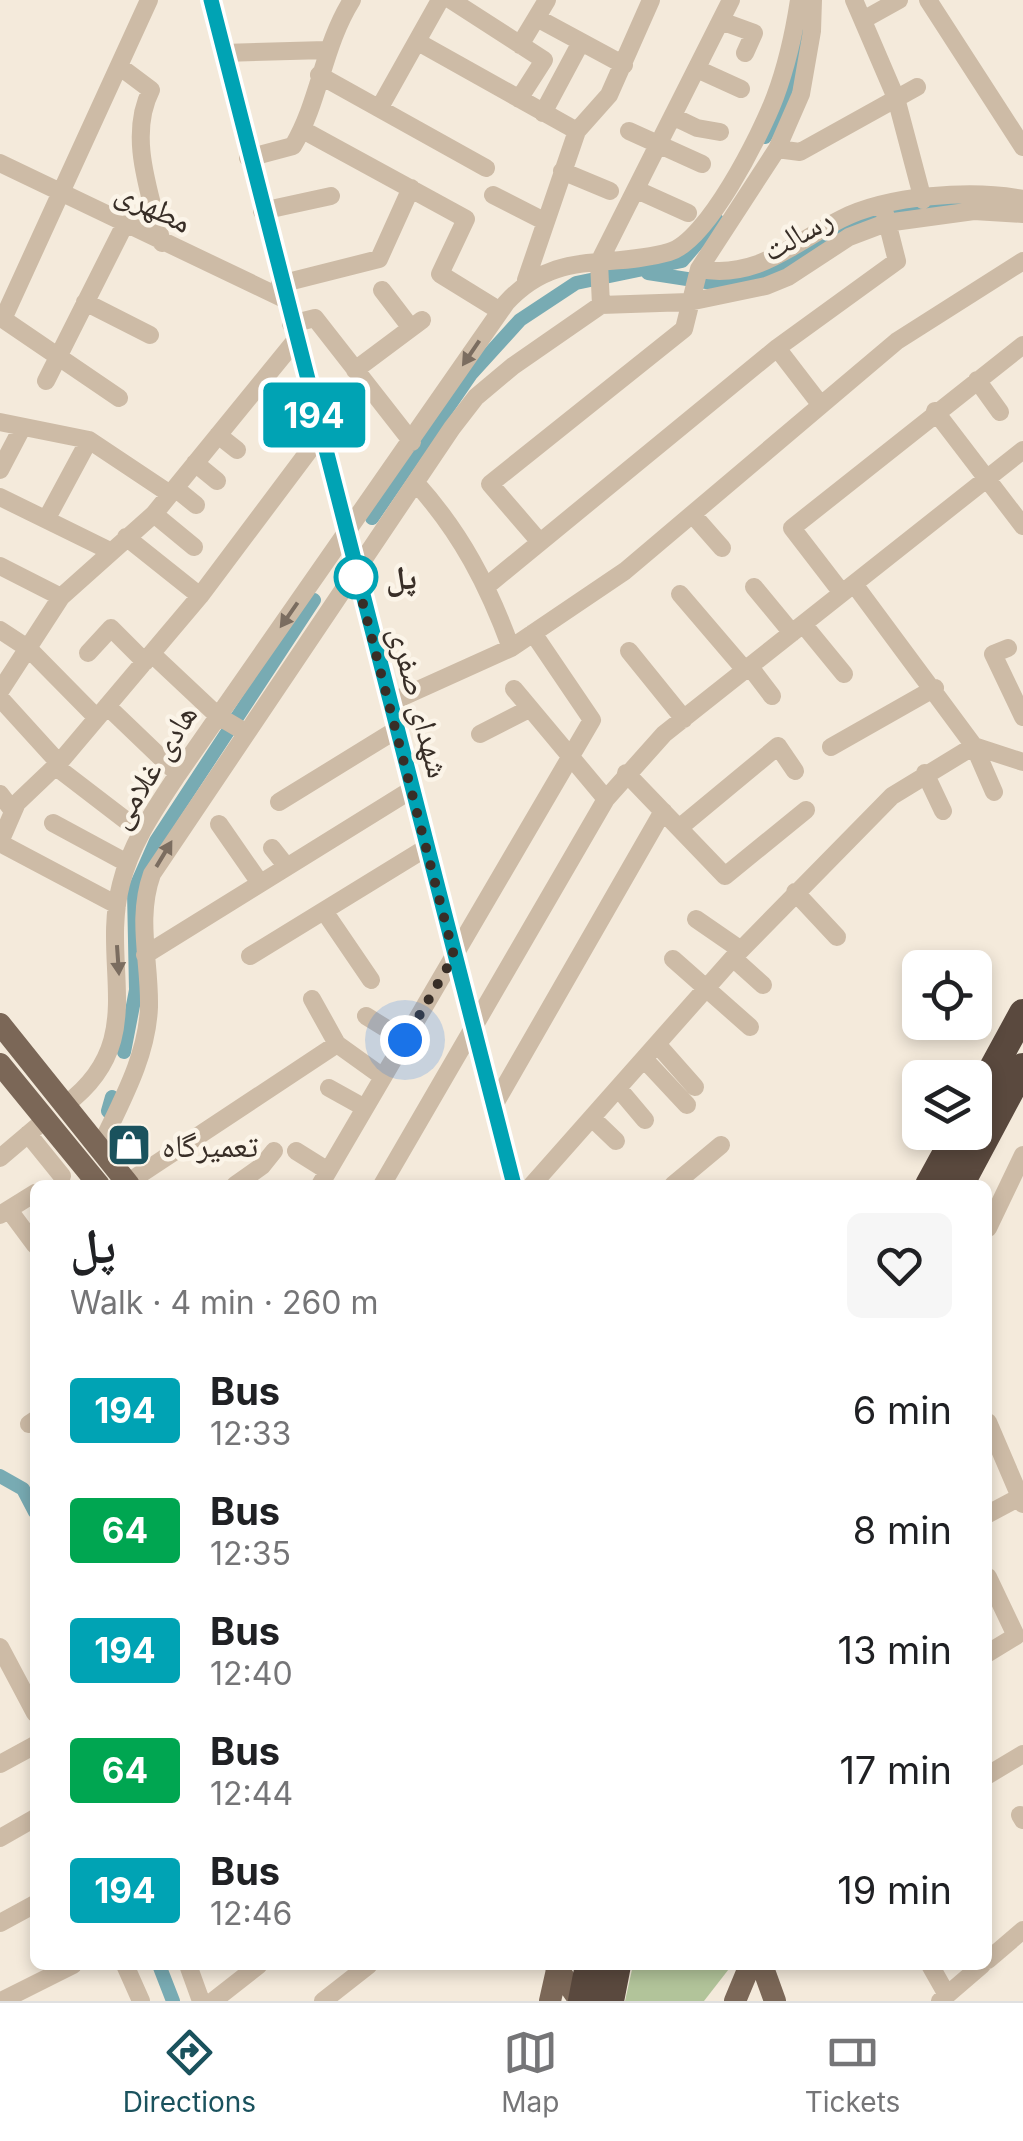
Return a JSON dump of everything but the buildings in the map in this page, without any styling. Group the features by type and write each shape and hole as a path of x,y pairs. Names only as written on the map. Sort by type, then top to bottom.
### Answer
{"highway":[{"path":"992,1070 1023,1013"},
{"path":"963,1180 1023,1067"},
{"path":"932,1180 948,1150"},
{"path":"565,1988 583,1970"},
{"path":"610,2001 616,1970"}],"main road":[{"path":"0,1024 46,1119"},
{"path":"0,1064 46,1119 123,1180"},
{"path":"91,1155 98,1180"},
{"path":"735,2001 748,1970"},
{"path":"764,1970 776,2001"}],"street":[{"path":"119,398 2,318 150,0"},
{"name":"شهدای صفری","path":"211,0 282,291 513,1180"},
{"path":"248,158 292,146 302,130 326,50 352,0"},
{"path":"380,107 440,0"},
{"path":"451,0 544,60 520,99"},
{"path":"520,45 547,0"},
{"path":"345,536 500,311 526,280 577,131 609,95 651,0"},
{"path":"355,573 476,397 600,305 599,262 731,0"},
{"path":"526,280 555,269 669,252 692,238 766,120 785,69 799,0"},
{"path":"539,542 490,484 684,329 700,269 777,150 801,94 812,32 812,0"},
{"path":"854,0 896,98 923,200"},
{"path":"863,20 899,0"},
{"path":"928,0 1023,146"},
{"path":"536,18 624,66"},
{"path":"721,21 754,34 745,53"},
{"path":"418,42 577,131"},
{"path":"543,112 581,42"},
{"path":"223,53 326,50"},
{"path":"119,66 150,90 142,106 140,142 162,243"},
{"path":"697,70 741,89"},
{"path":"319,75 486,168"},
{"path":"777,150 800,152 917,87"},
{"path":"674,117 696,128 720,132"},
{"path":"302,130 466,219 440,274 500,311"},
{"path":"630,131 702,164"},
{"name":"مطهری","path":"2,170 162,243 282,291"},
{"path":"562,171 610,190"},
{"path":"282,291 379,259 411,188"},
{"path":"636,190 688,213"},
{"path":"700,269 737,272 773,260 840,219 884,215 923,200 969,193 1023,199"},
{"path":"493,195 544,221"},
{"path":"262,212 331,196"},
{"name":"رسالت","path":"600,305 689,302 766,286 788,277 884,215 974,211 1023,214"},
{"path":"488,585 777,348 897,261 884,215"},
{"path":"46,381 124,226"},
{"path":"389,703 511,648 625,571 896,341 1023,261"},
{"path":"355,370 416,324 382,290"},
{"path":"85,302 150,336"},
{"path":"141,832 57,764 0,694 61,597 154,514 293,332 315,318 412,442"},
{"path":"994,792 974,746 935,688 792,528 1023,345"},
{"path":"777,348 820,404"},
{"path":"976,380 1000,412"},
{"path":"935,411 1023,526"},
{"path":"0,422 90,440 196,505"},
{"path":"0,470 22,428"},
{"path":"218,435 237,450"},
{"path":"117,905 0,843 12,811 200,596 320,436"},
{"path":"47,518 90,440"},
{"path":"385,1180 606,799 626,773 684,719 1023,450"},
{"path":"195,463 218,481"},
{"path":"416,483 449,520 488,585 511,648"},
{"path":"0,497 110,551"},
{"path":"154,514 194,547"},
{"path":"693,514 722,548"},
{"name":"هادی غلامی","path":"0,1158 97,1079 120,998 117,905 127,863 141,832 345,536"},
{"path":"126,537 200,596"},
{"path":"0,566 61,597"},
{"name":"هادی غلامی","path":"91,1155 134,1074 149,1005 144,902 152,874 355,573"},
{"path":"754,587 844,674"},
{"path":"680,594 772,696"},
{"path":"88,653 111,628 218,716 245,732"},
{"path":"0,630 29,649 178,774"},
{"path":"296,1151 324,1178 592,720 532,633"},
{"path":"1008,648 993,654 1018,696 1023,717"},
{"path":"628,651 684,719"},
{"path":"831,747 935,688"},
{"path":"514,690 606,799"},
{"path":"480,734 529,709"},
{"path":"279,802 396,730"},
{"path":"679,828 778,746 795,771"},
{"path":"536,1180 737,954 892,796 974,746 1023,762"},
{"path":"626,773 725,876 806,810"},
{"path":"925,773 942,811"},
{"path":"145,955 412,790"},
{"path":"0,794 12,811"},
{"path":"494,1107 663,811"},
{"path":"53,823 127,863"},
{"path":"219,824 260,884"},
{"path":"272,848 287,867"},
{"path":"250,956 426,848"},
{"path":"795,892 837,937"},
{"path":"324,910 371,980"},
{"path":"696,920 737,954 763,986"},
{"path":"673,958 750,1027"},
{"path":"312,998 337,1044 383,1077"},
{"path":"366,1016 405,1040"},
{"path":"134,1180 337,1044"},
{"path":"650,1052 696,1087"},
{"path":"650,1052 686,1105"},
{"path":"105,1061 134,1074"},
{"path":"329,1088 365,1108"},
{"path":"618,1088 646,1120"},
{"path":"592,1118 616,1141"},
{"path":"46,1119 55,1180 91,1155"},
{"path":"678,1180 720,1145"},
{"path":"242,1180 262,1166 274,1151"},
{"path":"992,1220 1023,1155"},
{"path":"30,1196 4,1212 30,1240"},
{"path":"992,1432 1022,1500 992,1512"},
{"path":"992,1585 1016,1636 992,1651"},
{"path":"0,1647 8,1680 30,1708"},
{"path":"0,1764 30,1748"},
{"path":"992,1773 1023,1754"},
{"path":"0,1838 30,1821"},
{"path":"0,1923 30,1907"},
{"path":"992,1957 1023,1930"},
{"path":"2,2001 63,1970"},
{"path":"126,1970 141,2001"},
{"path":"190,1970 201,2001"},
{"path":"213,2001 253,1970"},
{"path":"323,2001 363,1970"},
{"path":"932,1970 944,1998 977,1970"}],"green space":[{"path":"632,1970 728,1970 704,2001 625,2001"}],"waterway":[{"path":"765,137 781,110 805,11"},
{"path":"648,273 726,285 780,267 877,214 968,201"},
{"path":"372,518 471,374 520,320 576,283 682,261 717,220"},
{"path":"124,1052 136,990 134,891 156,841 314,600"},
{"path":"108,1111 112,1097"},
{"path":"0,1476 23,1489 30,1502"},
{"path":"161,1970 173,2001"}],"bus line":[{"name":"194","path":"211,0 255,185 513,1180"}],"place":[{"name":"پل","path":"356,577"},
{"name":"تعمیرگاه","path":"129,1145"}],"route":[{"path":"356,577 355,573 454,956 405,1040"}]}
